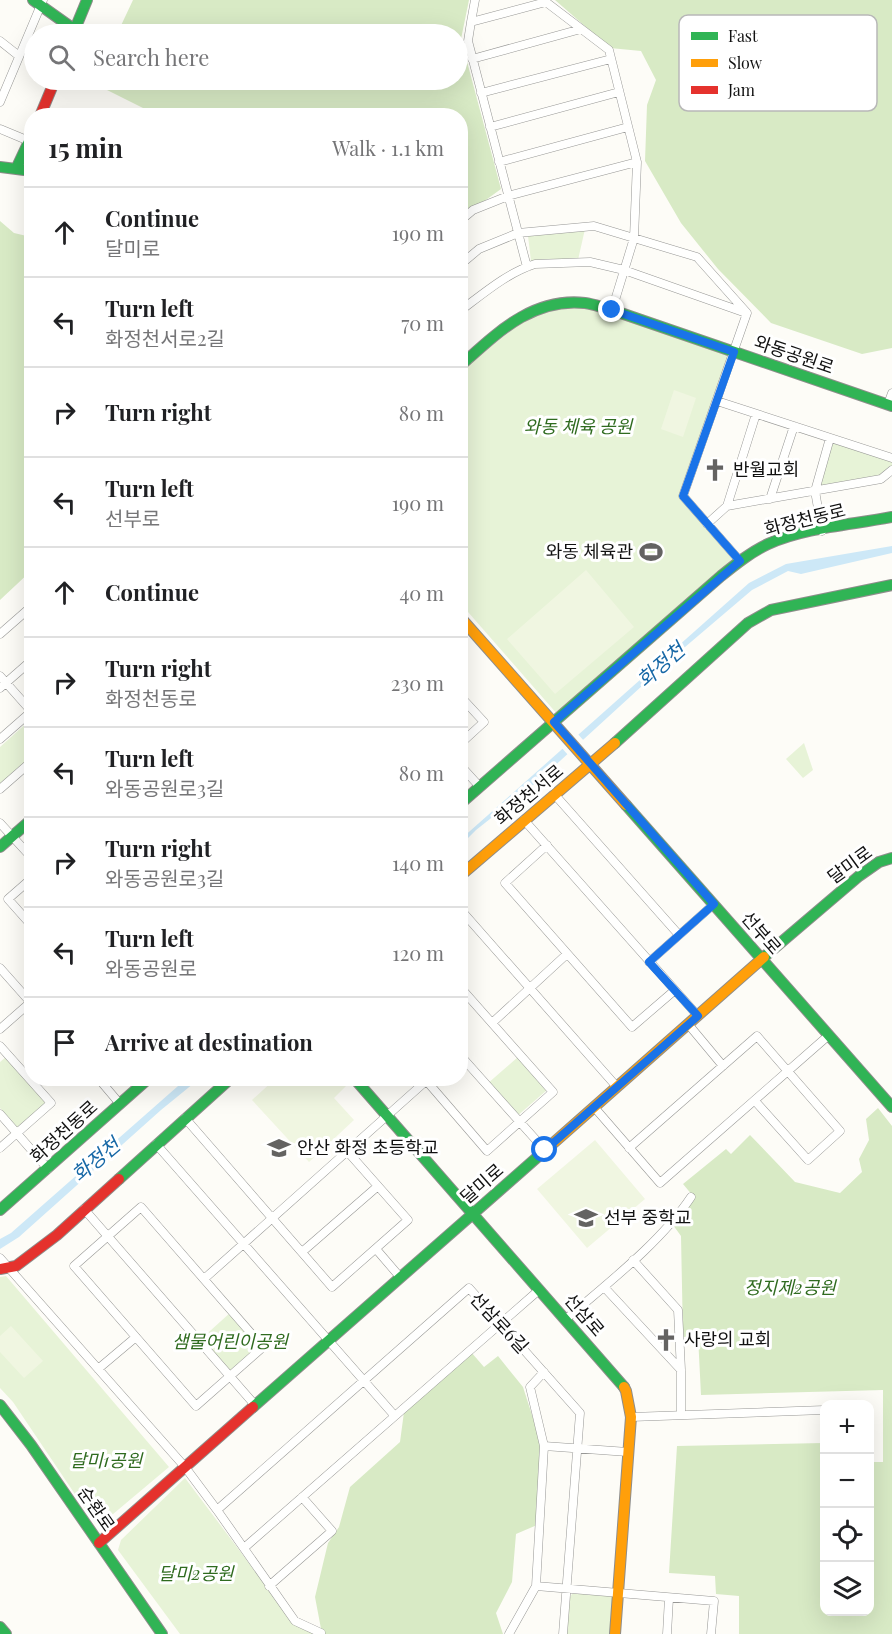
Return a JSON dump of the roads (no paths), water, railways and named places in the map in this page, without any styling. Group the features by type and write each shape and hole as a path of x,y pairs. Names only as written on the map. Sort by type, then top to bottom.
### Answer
{"main road":[{"path":"77,24 87,0"},
{"path":"39,2 65,24"},
{"path":"43,108 51,90"},
{"path":"16,169 24,151"},
{"path":"0,167 24,170"},
{"name":"와동공원로","path":"468,359 516,318 542,306 582,303 612,310 890,405"},
{"name":"화정천동로","path":"468,797 740,561 769,544 892,517"},
{"name":"화정천서로","path":"468,869 591,764 743,626 771,610 892,585"},
{"path":"468,628 554,722"},
{"name":"선부로","path":"554,722 892,1107"},
{"path":"0,848 24,826"},
{"name":"달미로","path":"99,1543 762,959 859,876 879,862 892,858"},
{"name":"화정천동로","path":"0,1210 140,1086"},
{"path":"5,1269 25,1260 49,1241 222,1086"},
{"name":"선삼로","path":"361,1086 566,1319 626,1391 631,1416 615,1634"},
{"name":"순환로","path":"0,1405 31,1445 162,1634"},
{"path":"0,1627 6,1634"}],"street":[{"path":"475,0 468,41 527,267"},
{"path":"471,22 545,1 609,50 637,162 634,238 612,310"},
{"path":"31,24 39,2"},
{"path":"472,58 581,29"},
{"path":"0,41 19,56"},
{"path":"1,99 24,42"},
{"path":"481,93 611,59"},
{"path":"490,127 619,92"},
{"path":"500,162 628,127"},
{"path":"0,129 24,136"},
{"path":"468,214 508,196 637,162"},
{"path":"468,258 479,249 518,232 594,226 697,257 747,313"},
{"path":"468,305 498,282 535,264 590,262 624,270 747,313"},
{"path":"740,561 683,496 747,313"},
{"path":"890,405 892,393"},
{"path":"717,401 892,458"},
{"path":"707,524 727,506 756,414"},
{"path":"770,499 794,426"},
{"path":"822,531 815,491 830,438"},
{"path":"727,506 881,479 892,470"},
{"path":"0,634 24,616"},
{"path":"24,666 2,682 24,704"},
{"path":"468,705 484,722 468,737"},
{"path":"0,739 24,717"},
{"path":"0,789 24,768"},
{"path":"468,774 480,787"},
{"path":"555,795 679,935"},
{"path":"524,820 698,1016"},
{"path":"0,823 24,850"},
{"path":"547,845 505,883 567,954 632,1027 675,990"},
{"path":"24,885 8,899 24,917"},
{"path":"649,962 714,904"},
{"path":"468,918 617,1087"},
{"path":"492,1023 567,954"},
{"path":"0,968 24,994"},
{"path":"430,1086 488,1150 554,1092 468,996"},
{"path":"0,1029 24,1008"},
{"path":"688,1024 723,1066"},
{"path":"594,1107 660,1183 829,1035"},
{"path":"629,1148 757,1036 840,1131 808,1160 755,1101"},
{"path":"0,1046 24,1073"},
{"path":"468,1064 545,1150"},
{"path":"0,1148 51,1103 36,1086"},
{"path":"105,1086 120,1104"},
{"path":"204,1279 419,1086"},
{"path":"0,1114 48,1169"},
{"path":"185,1119 332,1287 408,1220 347,1151"},
{"path":"156,1144 394,1415"},
{"path":"302,1252 378,1186"},
{"path":"566,1319 604,1287 678,1217 691,1197"},
{"path":"141,1207 204,1279 263,1347 196,1406 74,1266 141,1207"},
{"path":"84,1209 255,1405"},
{"path":"376,1249 400,1277"},
{"path":"0,1258 5,1269 185,1467 295,1621 321,1633"},
{"path":"633,1260 678,1310 681,1415"},
{"path":"604,1287 681,1370"},
{"name":"선삼로6길","path":"217,1510 470,1288 580,1413 563,1634"},
{"path":"244,1548 539,1290"},
{"path":"98,1369 136,1337"},
{"path":"509,1634 536,1587 544,1446 530,1387 544,1372"},
{"path":"631,1416 820,1410"},
{"path":"544,1446 628,1452"},
{"path":"269,1586 332,1531 302,1497"},
{"path":"536,1587 714,1601 711,1634"},
{"path":"667,1634 669,1598"}],"water":[{"name":"화정천","path":"892,546 892,553 801,574 788,571 752,590 678,653 537,782 468,838 468,833 749,583 786,564"},
{"name":"화정천","path":"178,1086 190,1086 19,1237 0,1249 0,1239 11,1233"}],"place":[{"name":"반월교회","path":"715,470"},
{"name":"와동 체육관","path":"651,552"},
{"name":"안산 화정 초등학교","path":"279,1148"},
{"name":"선부 중학교","path":"586,1218"},
{"name":"사랑의 교회","path":"666,1340"}],"park label":[{"name":"와동 체육 공원","path":"578,427"},
{"name":"정지제2공원","path":"790,1288"},
{"name":"샘물어린이공원","path":"230,1342"},
{"name":"달미1공원","path":"106,1461"},
{"name":"달미2공원","path":"196,1574"}]}
